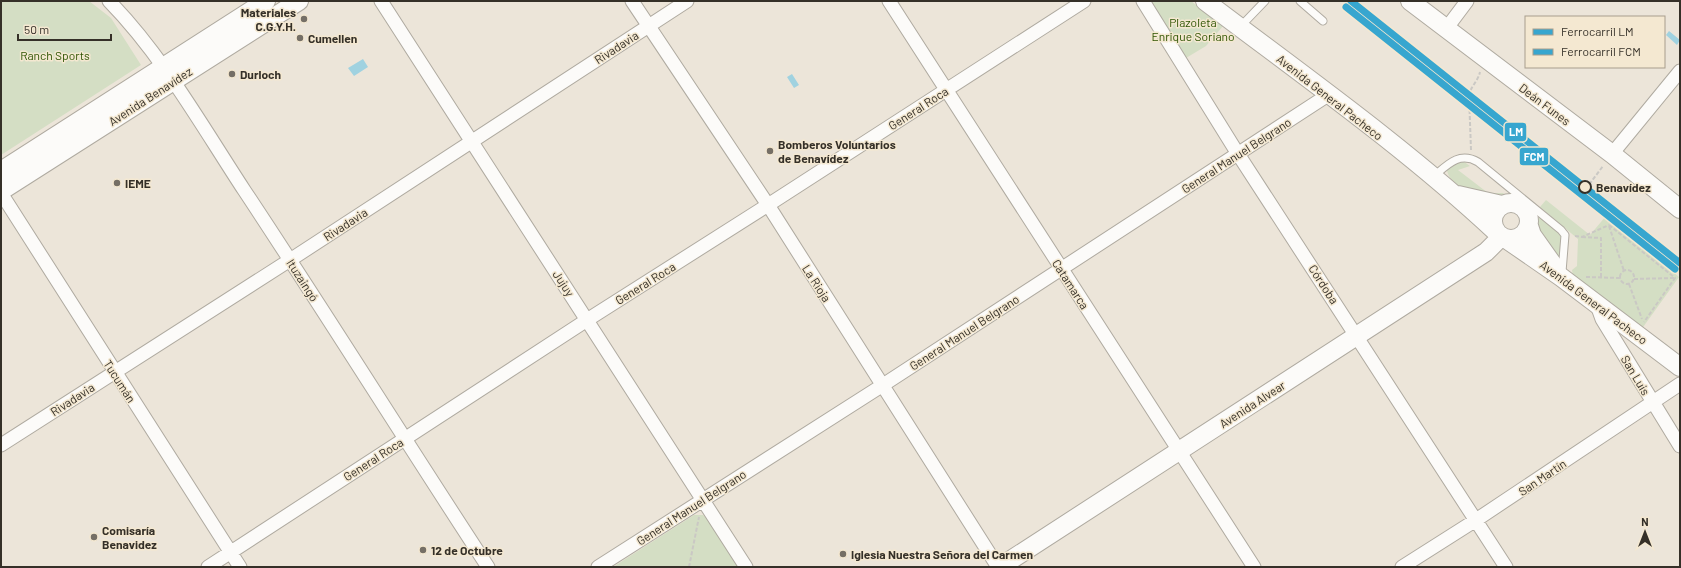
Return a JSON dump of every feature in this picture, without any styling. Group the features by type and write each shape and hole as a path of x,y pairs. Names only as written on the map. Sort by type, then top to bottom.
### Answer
{"street":[{"name":"Ituzaingó","path":"108,1 128,21 167,74 290,260 488,567"},
{"name":"Avenida Benavídez","path":"1,192 167,74 266,1"},
{"name":"Avenida Benavídez","path":"1,171 167,74 299,1"},
{"name":"Jujuy","path":"381,1 746,567"},
{"name":"La Rioja","path":"632,1 768,205 999,567"},
{"name":"Rivadavia","path":"1,445 290,260 687,1"},
{"name":"Catamarca","path":"889,1 1254,567"},
{"name":"General Roca","path":"208,567 404,438 1084,1"},
{"name":"Córdoba","path":"1143,1 1238,154 1358,336 1506,567"},
{"name":"Avenida General Pacheco","path":"1205,1 1328,94 1455,194 1501,236 1596,303 1640,328 1680,367"},
{"name":"Deán Funes","path":"1410,1 1485,60 1612,154 1680,209"},
{"path":"1446,29 1467,1"},
{"path":"1612,154 1680,72"},
{"name":"General Manuel Belgrano","path":"598,567 883,385 1328,94"},
{"name":"Tucumán","path":"1,192 114,372 240,567"},
{"name":"Avenida General Pacheco","path":"1455,194 1502,205"},
{"path":"1528,226 1523,235 1518,238 1501,236 1492,221 1494,214 1502,205 1513,203 1527,206 1528,226 1532,235 1561,277"},
{"name":"Avenida Alvear","path":"999,567 1486,252 1501,236"},
{"name":"San Luis","path":"1596,303 1602,319 1680,446"},
{"name":"San Martín","path":"1402,567 1476,520 1680,384"}],"lane":[{"path":"1240,27 1265,1"},
{"path":"1300,1 1323,21"},
{"path":"1433,177 1456,159 1464,157 1472,158 1527,206 1561,230 1565,235 1561,277"}],"path":[{"path":"1472,158 1469,95 1470,88 1479,76 1485,60"},
{"path":"1582,194 1612,154"},
{"path":"1582,237 1609,225"},
{"path":"1609,225 1624,271"},
{"path":"1609,225 1675,278"},
{"path":"1565,235 1601,238 1600,278"},
{"path":"1624,271 1629,270 1634,279"},
{"path":"1620,278 1624,271"},
{"path":"1585,277 1620,278"},
{"path":"1620,278 1623,283 1629,284"},
{"path":"1629,284 1634,279 1675,278"},
{"path":"1640,328 1675,278"},
{"path":"1629,284 1640,328"},
{"path":"689,567 702,500"}],"green space":[{"name":"Ranch Sports","path":"1,1 89,1 111,18 141,65 1,155"},
{"name":"Plazoleta Enrique Soriano","path":"1150,1 1191,1 1223,26 1206,46 1186,58"},
{"path":"1463,161 1470,166 1458,170 1488,193 1503,193 1509,198 1476,196 1464,190 1449,177 1447,170 1450,166"},
{"path":"1546,200 1590,235 1606,216 1679,277 1641,330 1573,276 1572,270 1577,266 1578,239 1540,207"},
{"path":"1541,217 1561,234 1560,259 1537,235 1537,219"},
{"path":"694,515 703,515 708,519 739,567 613,567"}],"water":[{"path":"1669,31 1680,40 1677,45 1666,35"},
{"path":"363,59 368,67 354,76 348,68"},
{"path":"792,74 799,85 794,88 787,77"}],"rail line":[{"name":"LM","path":"1351,1 1680,263"},
{"name":"FCM","path":"1346,7 1675,269"}],"place":[{"name":"Materiales C.G.Y.H.","path":"304,19"},
{"name":"Cumellen","path":"300,38"},
{"name":"Durloch","path":"232,74"},
{"name":"Bomberos Voluntarios de Benavídez","path":"770,151"},
{"name":"IEME","path":"117,183"},
{"name":"Benavídez","path":"1585,187"},
{"name":"Comisaría Benavidez","path":"94,537"},
{"name":"12 de Octubre","path":"423,550"},
{"name":"Iglesia Nuestra Señora del Carmen","path":"843,554"}]}
